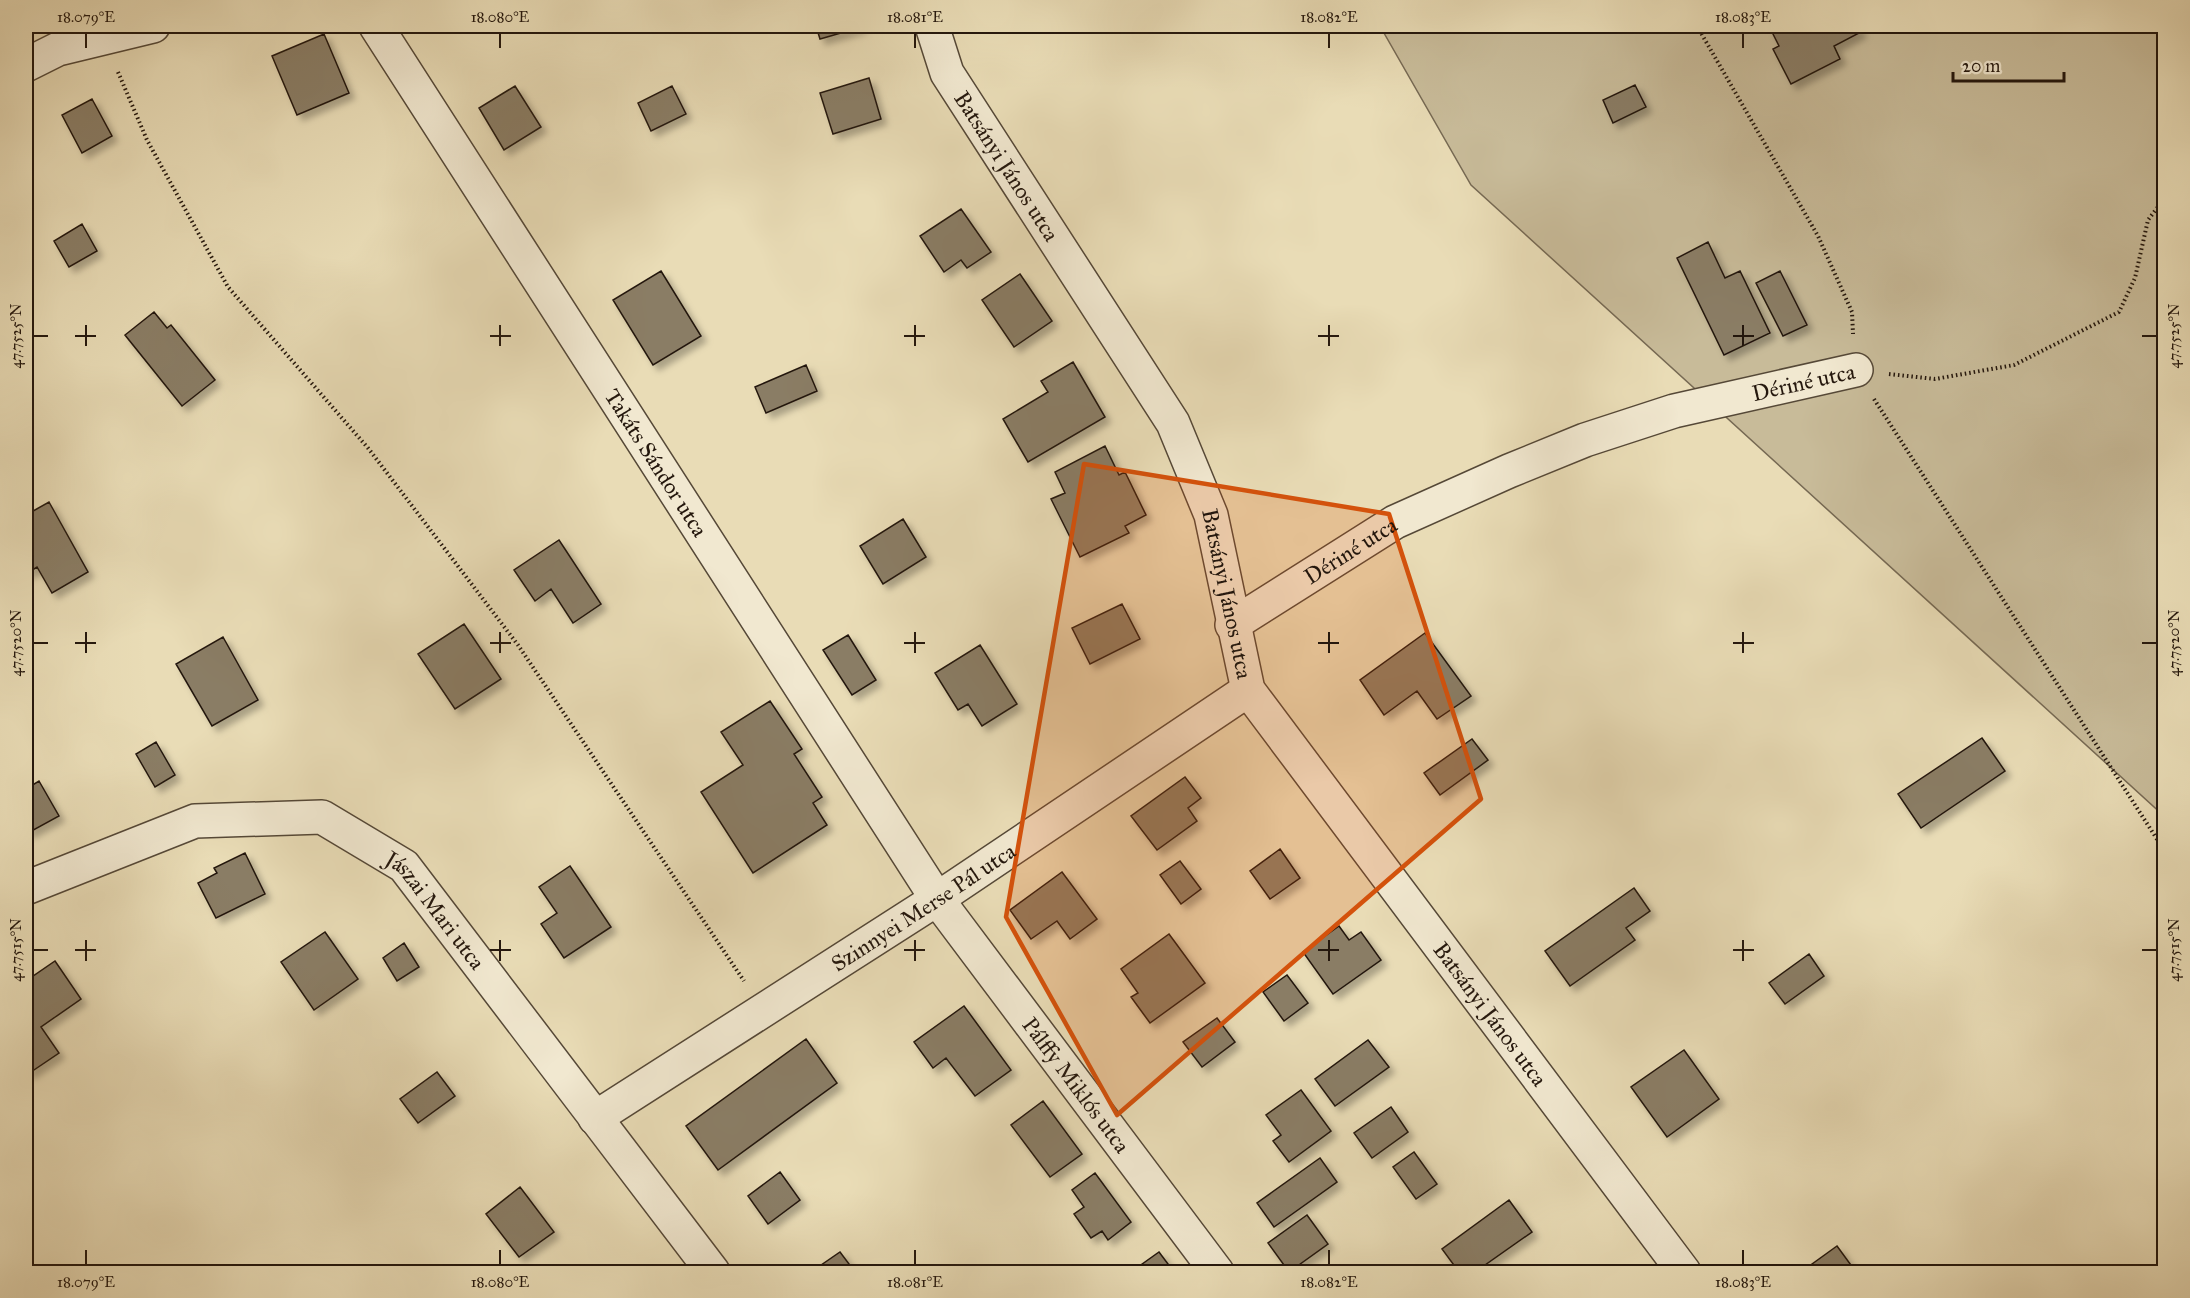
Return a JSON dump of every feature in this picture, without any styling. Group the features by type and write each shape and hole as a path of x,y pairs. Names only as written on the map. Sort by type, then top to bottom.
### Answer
{"street":[{"path":"26,65 58,49 153,26"},
{"name":"Takáts Sándor utca","path":"376,26 937,899"},
{"name":"Batsányi János utca","path":"932,26 947,73 1173,423 1211,515 1232,624 1248,690 1684,1272"},
{"name":"Dériné utca","path":"1232,624 1395,522 1585,440 1674,411 1856,370"},
{"name":"Szinnyei Merse Pál utca","path":"596,1118 937,899 1248,690"},
{"name":"Jászai Mari utca","path":"26,888 195,821 322,818 404,866 713,1272"},
{"name":"Pálffy Miklós utca","path":"937,899 1217,1272"}],"path":[{"path":"1697,26 1818,236 1852,312 1856,370 1935,379 2014,365 2119,312 2135,278 2148,220 2164,199"},
{"path":"104,38 147,140 228,287 368,448 518,645 763,1010"},
{"name":"Dériné utca","path":"1856,370 2164,850"}],"highlighted area":[{"path":"1084,464 1389,514 1481,799 1117,1115 1006,917"}],"shaded area":[{"path":"1380,26 2164,26 2164,816 1471,185"}],"building":[{"path":"816,26 861,26 862,27 820,39"},
{"path":"1769,26 1857,26 1861,32 1834,46 1840,59 1791,84 1773,49 1779,46"},
{"path":"324,34 349,93 297,115 272,56"},
{"path":"869,78 881,119 833,134 820,93"},
{"path":"1635,85 1646,107 1613,123 1603,100"},
{"path":"515,86 541,127 504,150 479,108"},
{"path":"672,86 686,114 651,131 638,103"},
{"path":"92,99 112,136 82,153 62,115"},
{"path":"961,209 991,252 967,268 961,260 944,272 920,236"},
{"path":"82,224 97,251 69,267 54,241"},
{"path":"1708,242 1725,278 1740,271 1770,333 1724,355 1677,258"},
{"path":"661,271 701,336 653,365 613,300"},
{"path":"1780,271 1807,325 1783,336 1756,283"},
{"path":"1020,274 1052,321 1014,347 982,300"},
{"path":"154,312 167,328 171,325 215,380 182,406 125,335"},
{"path":"1073,362 1105,417 1028,462 1003,419 1048,392 1041,381"},
{"path":"806,365 817,391 766,413 755,387"},
{"path":"1105,446 1119,475 1125,472 1146,515 1125,526 1129,533 1080,557 1051,499 1065,493 1055,472"},
{"path":"49,502 88,572 52,593 37,567 26,574 26,515"},
{"path":"903,519 926,557 883,584 860,546"},
{"path":"559,540 601,604 573,623 551,589 535,601 514,570"},
{"path":"1122,604 1140,639 1090,664 1072,628"},
{"path":"464,624 501,679 455,709 418,654"},
{"path":"1425,633 1471,696 1437,719 1417,691 1384,715 1360,680"},
{"path":"848,635 876,680 852,695 823,650"},
{"path":"223,637 258,700 212,726 176,664"},
{"path":"980,645 1017,704 982,726 968,704 958,710 935,673"},
{"path":"770,701 802,749 794,754 822,797 813,803 827,825 753,873 701,792 743,765 721,732"},
{"path":"1982,738 2005,771 1921,828 1898,794"},
{"path":"1472,739 1488,760 1440,795 1424,773"},
{"path":"156,742 175,775 155,787 136,754"},
{"path":"1185,777 1201,798 1188,808 1197,821 1157,850 1131,816"},
{"path":"39,781 59,816 28,833 26,789"},
{"path":"1280,849 1300,878 1270,899 1250,871"},
{"path":"245,853 265,894 216,918 198,883 217,873 214,868"},
{"path":"1180,861 1201,889 1181,904 1160,875"},
{"path":"570,866 611,927 564,958 541,924 557,913 539,887"},
{"path":"1062,872 1097,919 1070,939 1057,921 1031,939 1010,910"},
{"path":"1634,888 1650,911 1626,928 1635,940 1570,986 1545,951"},
{"path":"1339,926 1349,940 1361,932 1381,960 1333,994 1303,952"},
{"path":"325,932 358,979 314,1010 281,962"},
{"path":"1169,934 1205,983 1150,1023 1131,997 1138,993 1121,969"},
{"path":"404,943 419,967 397,981 383,958"},
{"path":"1809,954 1824,976 1785,1004 1769,983"},
{"path":"55,961 81,999 41,1027 59,1053 28,1074 26,1070 26,981"},
{"path":"1287,975 1308,1003 1284,1021 1263,992"},
{"path":"964,1006 1011,1070 975,1096 946,1058 933,1068 914,1042"},
{"path":"1217,1018 1235,1042 1202,1067 1183,1042"},
{"path":"806,1039 837,1083 718,1170 686,1126"},
{"path":"1368,1040 1389,1067 1335,1106 1315,1079"},
{"path":"1684,1050 1719,1099 1667,1137 1631,1087"},
{"path":"437,1072 455,1096 418,1123 400,1099"},
{"path":"1301,1090 1331,1131 1289,1162 1273,1141 1281,1135 1266,1115"},
{"path":"1043,1101 1082,1154 1050,1177 1011,1125"},
{"path":"1391,1107 1408,1132 1372,1158 1354,1133"},
{"path":"1414,1152 1437,1184 1416,1199 1393,1167"},
{"path":"1320,1158 1337,1182 1274,1227 1257,1203"},
{"path":"780,1172 800,1200 768,1224 748,1196"},
{"path":"1095,1173 1131,1222 1108,1240 1102,1231 1091,1238 1074,1214 1084,1207 1072,1190"},
{"path":"520,1187 554,1232 519,1257 486,1214"},
{"path":"1509,1200 1532,1232 1475,1272 1459,1272 1442,1249"},
{"path":"1307,1215 1328,1244 1289,1272 1268,1243"},
{"path":"1837,1246 1856,1272 1801,1272"},
{"path":"840,1252 855,1272 811,1272"},
{"path":"1159,1252 1174,1272 1131,1272"}]}
